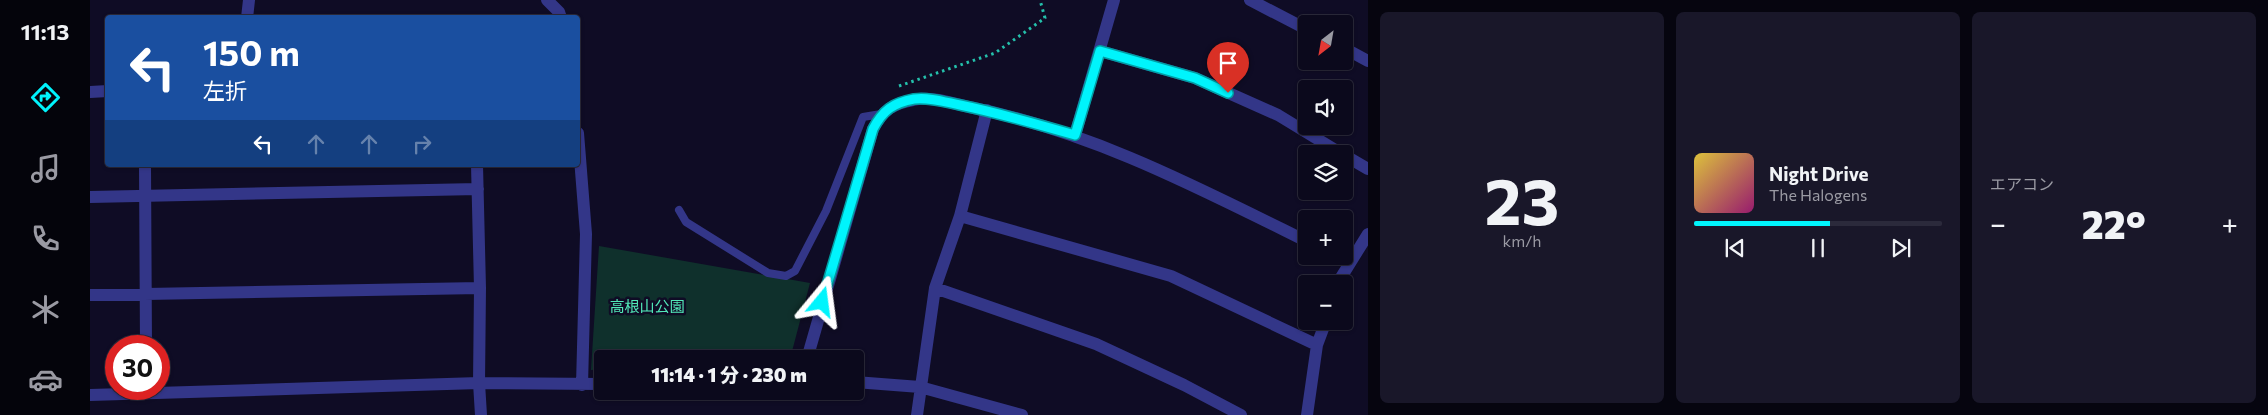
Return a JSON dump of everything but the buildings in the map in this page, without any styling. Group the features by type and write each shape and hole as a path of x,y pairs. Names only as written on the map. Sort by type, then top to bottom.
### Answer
{"street":[{"path":"247,15 249,0"},
{"path":"547,0 560,15"},
{"path":"1075,135 1114,0"},
{"path":"1250,0 1298,25"},
{"path":"1100,51 1195,78 1278,115 1328,145"},
{"path":"1353,53 1368,61"},
{"path":"90,92 105,91"},
{"path":"809,350 873,129 881,114 893,106 915,99 930,99 987,110 1075,135 1189,183 1298,237"},
{"path":"917,415 935,288 960,216 987,110"},
{"path":"580,158 586,234 582,385"},
{"path":"1353,160 1368,169"},
{"path":"144,167 146,335"},
{"path":"477,167 481,415"},
{"path":"90,197 478,189"},
{"path":"960,216 1171,276 1317,345"},
{"path":"1353,257 1368,234"},
{"path":"90,294 480,288"},
{"path":"935,288 1096,344 1184,385 1241,415"},
{"path":"1307,415 1317,345 1323,330"},
{"path":"170,390 479,383 594,384"},
{"path":"864,383 920,387 1022,415"},
{"path":"90,394 105,393"}],"lane":[{"path":"679,210 686,222 768,273 786,276 795,271 826,211 863,117 881,114"}],"path":[{"path":"891,89 995,53 1046,18 1040,0"}],"green space":[{"name":"高根山公園","path":"599,246 810,283 792,350 594,350 594,370 591,370"}],"route":[{"path":"822,302 873,129 881,114 893,106 915,99 930,99 987,110 1075,135 1100,51 1195,78 1228,93"}]}
